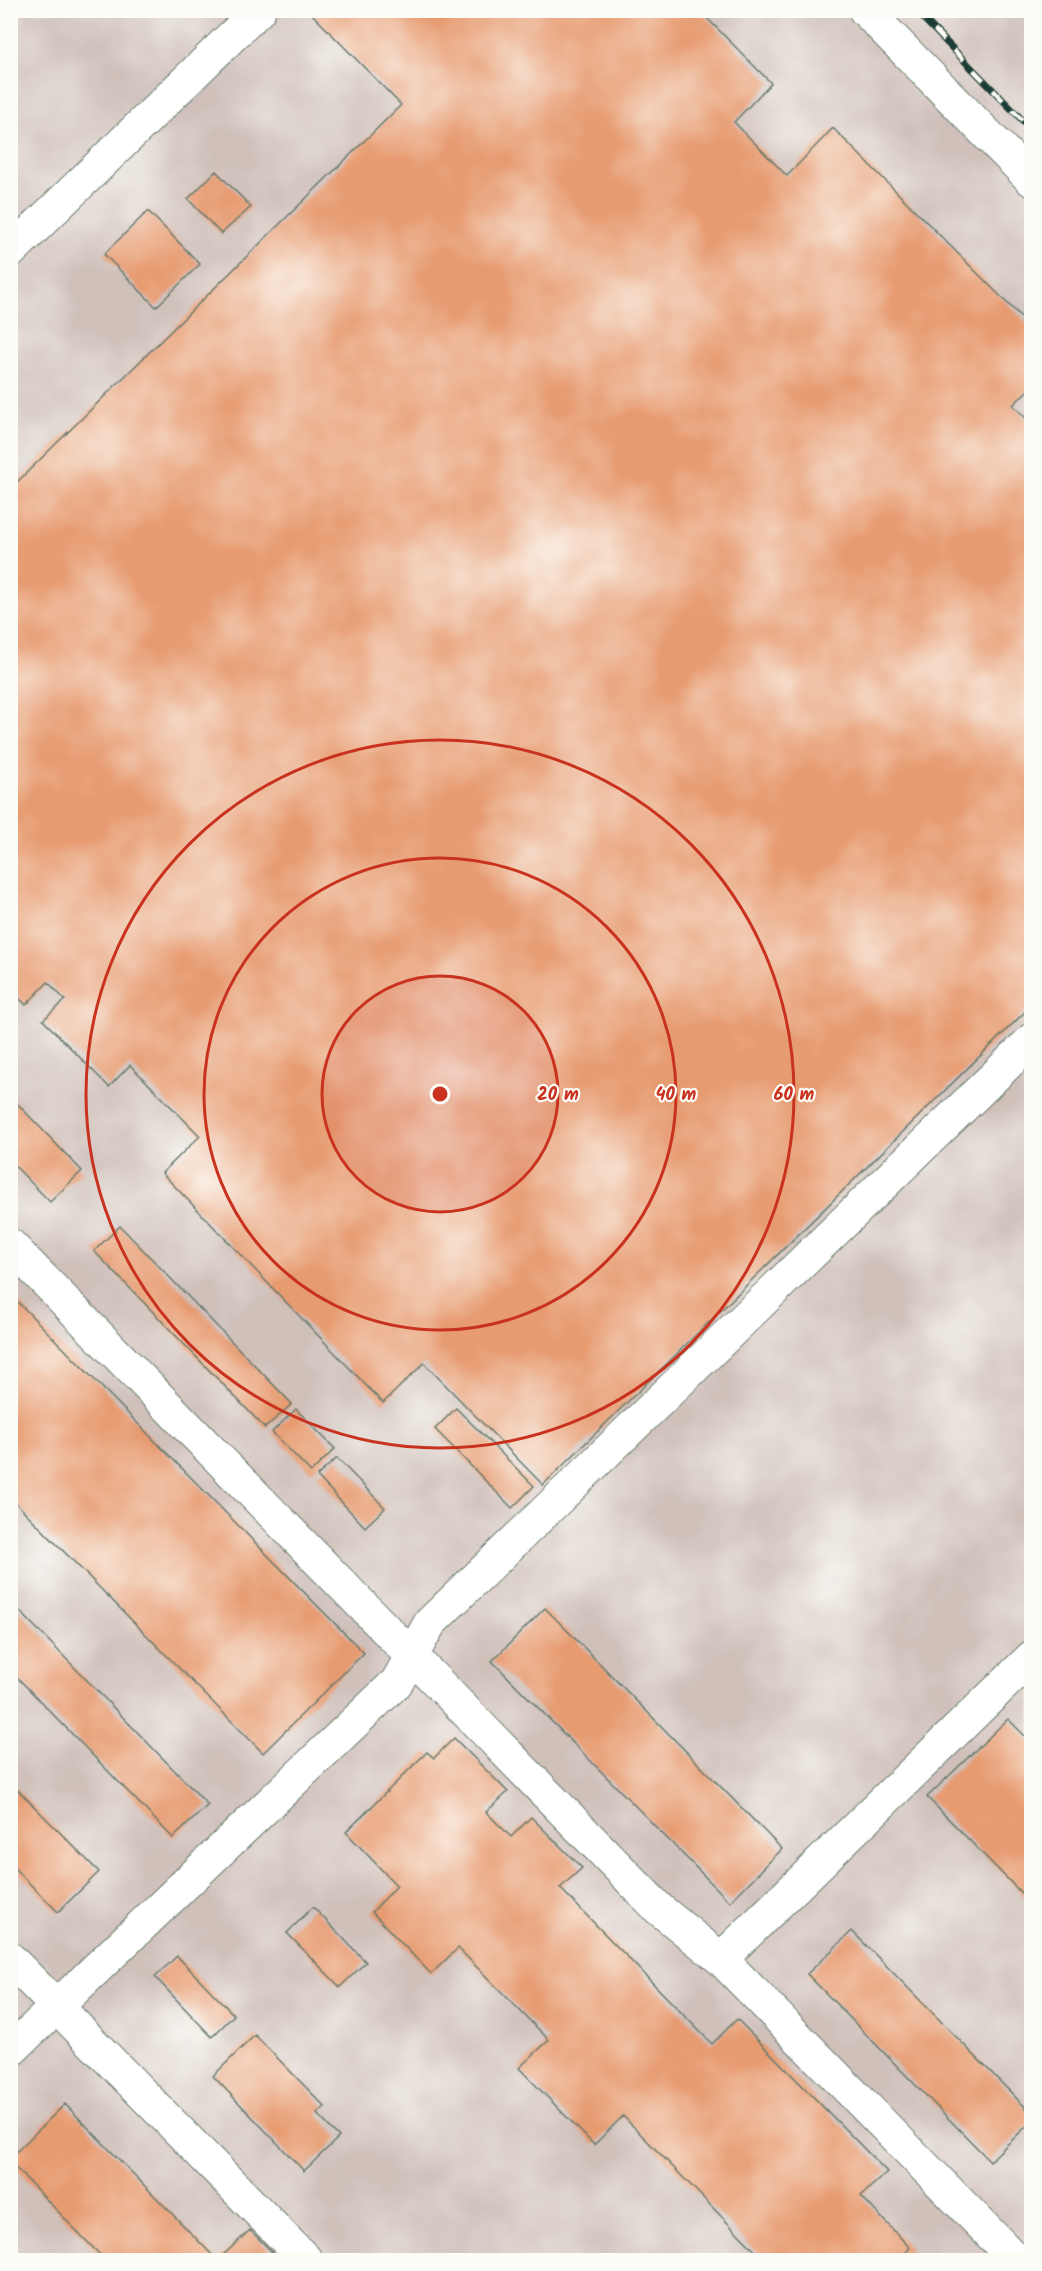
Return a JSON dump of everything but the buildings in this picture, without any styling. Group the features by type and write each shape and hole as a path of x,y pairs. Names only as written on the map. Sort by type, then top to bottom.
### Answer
{"street":[{"path":"10,252 259,10"},
{"path":"865,10 1032,180"},
{"path":"10,2051 397,1682 430,1623 1032,1040"},
{"path":"10,1245 659,1909 721,1959 1016,2260"},
{"path":"721,1959 1032,1657"},
{"path":"10,1959 306,2260"}],"shaded area":[{"path":"11,11 1031,11 1031,2260 11,2260"}],"railway":[{"path":"915,10 1032,130"}]}
